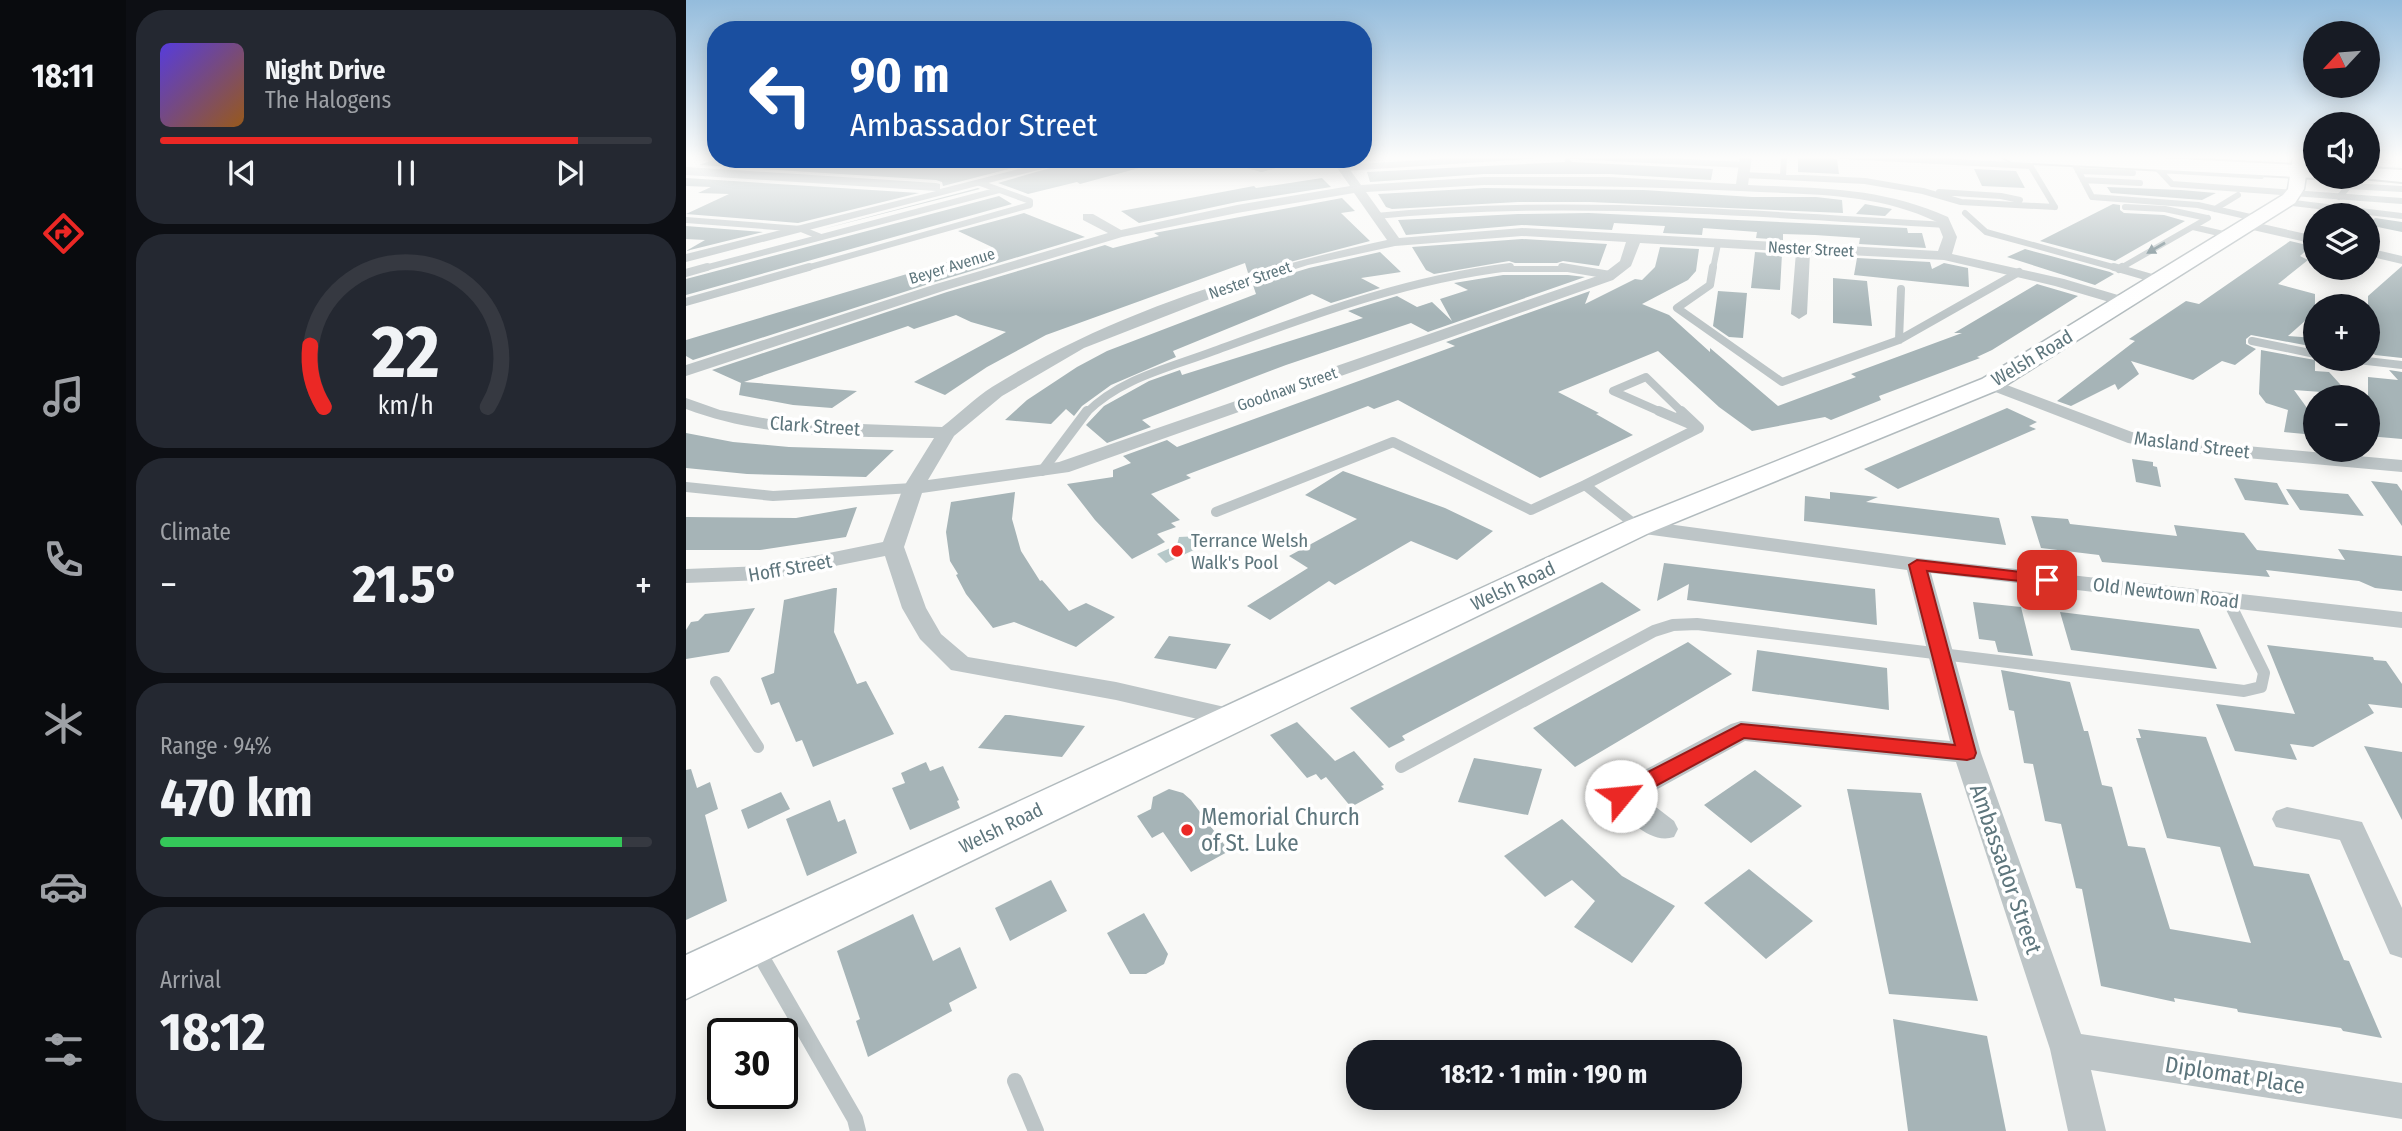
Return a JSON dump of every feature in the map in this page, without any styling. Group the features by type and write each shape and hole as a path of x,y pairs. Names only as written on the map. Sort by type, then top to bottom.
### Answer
{"main road":[{"name":"Welsh Road","path":"686,978 1639,527 1992,384 2121,285 2159,280 2251,209"}],"street":[{"path":"686,258 880,209"},
{"name":"Beyer Avenue","path":"686,371 902,300 1119,234 1238,209"},
{"path":"1371,209 1395,242"},
{"name":"Beyer Avenue","path":"1919,209 1943,220 1945,225"},
{"path":"2283,209 2303,228"},
{"path":"1088,217 1119,234"},
{"path":"1944,256 1950,237 1945,225"},
{"name":"Nester Street","path":"893,547 914,488 947,433 996,392 1078,344 1242,281 1304,262 1395,242 1522,232 1944,256 2019,272 2121,285"},
{"path":"1610,275 1626,263 1634,239"},
{"path":"1799,314 1803,249"},
{"path":"2380,255 2402,260"},
{"name":"Goodnaw Street","path":"914,488 1062,468 1610,275"},
{"name":"Masland Street","path":"1992,384 2128,437 2180,446 2402,467"},
{"name":"Clark Street","path":"686,403 754,422 947,433"},
{"name":"Old Newtown Road","path":"1639,527 1917,565 2402,620"},
{"path":"893,547 914,608 932,639 960,664 1115,691 1232,718"},
{"name":"Hoff Street","path":"686,576 718,578 763,575 893,547"},
{"name":"Ambassador Street","path":"1917,565 1967,753 2068,1049 2087,1131"},
{"path":"1663,829 1621,796 1741,731 1967,753"},
{"path":"2287,819 2351,830 2402,944"},
{"name":"Diplomat Place","path":"2068,1049 2402,1101"}],"lane":[{"path":"686,273 928,209"},
{"path":"686,302 1017,209"},
{"path":"1376,216 1463,209"},
{"path":"1646,209 1945,225"},
{"path":"1965,213 1986,232 2015,240 2121,285 2193,227 2236,209"},
{"path":"2193,227 2236,209"},
{"path":"2380,212 2402,216"},
{"path":"686,220 801,229 821,237"},
{"path":"2007,227 2015,240"},
{"path":"1718,244 1710,285 1677,309 1782,382 1899,340 2019,272"},
{"path":"1042,471 1081,416 1105,396 1136,379 1270,331 1451,273 1560,267 1587,269 1610,275"},
{"path":"1899,340 1901,289"},
{"path":"2252,341 2303,352"},
{"path":"2380,363 2402,365"},
{"path":"1646,377 1699,428 1686,423 1613,391 1646,377"},
{"path":"1216,512 1393,442 1531,510 1699,428"},
{"path":"1585,485 1639,527"},
{"path":"686,487 773,495 914,488"},
{"path":"1401,767 1654,631 1673,625 1697,624 2244,691 2261,688 2264,673 2228,600"},
{"path":"716,682 758,747"},
{"path":"754,946 855,1119 858,1131"},
{"path":"1015,1081 1036,1131"}],"shaded area":[{"name":"Terrance Welsh Walk's Pool","path":"1201,536 1198,548 1166,563 1157,554 1177,545 1179,537"}],"building":[{"path":"697,209 855,209 798,223 686,214"},
{"path":"899,209 902,209 819,230"},
{"path":"951,209 995,209 686,295 686,279"},
{"path":"1133,209 1205,209 1139,223 1121,211"},
{"path":"1284,209 1353,209 1355,211 1341,213 1370,241 1248,273 1245,263 1046,335 987,367 945,395 914,382 1006,332 956,315 914,329 908,326 744,382 857,391 832,408 793,405 739,395 741,383 712,370 947,292 1105,245 1113,248 1159,236 1154,233"},
{"path":"1746,209 1843,209 1843,213"},
{"path":"1861,209 1892,209 1885,216 1856,214"},
{"path":"2104,209 2120,209 2124,213 2164,215 2185,221 2115,261 2040,241"},
{"path":"1024,213 1085,237 693,360 686,356 686,340 994,248 958,231"},
{"path":"1589,213 1907,228 1908,233 1922,233 1926,248 1859,244 1860,238 1815,235 1783,234 1783,240 1756,238 1757,232 1703,228 1702,235 1663,233 1665,226 1614,223 1612,230 1522,225 1406,235 1398,220"},
{"path":"2380,219 2402,222 2402,232 2380,227"},
{"path":"686,226 763,232 686,251 705,240 686,239"},
{"path":"1522,239 1607,244 1599,266 1563,261 1509,261 1434,274 1426,270 1412,247"},
{"path":"2290,241 2303,244 2303,253 2300,256 2303,258 2303,264 2278,284 2315,294 2303,294 2303,323 2288,336 2303,337 2303,345 2251,335 2246,339 2246,344 2256,349 2235,365 2222,361 2193,380 2131,361 2139,374 2118,390 2115,384 2071,406 2057,401 2135,341 2129,339 2186,301 2199,304"},
{"path":"1660,247 1699,249 1696,271 1688,280 1642,304 1669,315 1710,352 1710,348 1778,406 1856,377 1851,374 1962,333 1954,333 2037,284 2078,296 1977,357 1980,358 1879,396 1881,400 1831,420 1825,417 1752,431 1719,407 1658,351 1558,392 1599,413 1596,414 1633,435 1540,478 1398,400 1374,409 1368,406 1186,475 1191,478 1151,494 1180,520 1171,523 1176,527 1157,534 1165,542 1132,559 1095,520 1067,484 1113,477 1113,470 1131,463 1123,456 1167,440 1177,447 1455,346 1446,342 1590,291 1585,304 1635,279 1642,280 1655,267"},
{"path":"2025,249 2114,274 2095,285 2007,257"},
{"path":"1380,252 1401,272 1361,278 1380,288 1331,303 1312,294 1173,351 1176,357 1111,385 1082,406 1074,416 1066,409 1051,424 1005,420 1027,400 1077,367 1107,351 1256,294 1253,285 1309,268"},
{"path":"1755,252 1782,254 1780,290 1751,288"},
{"path":"1857,258 1930,262 1932,269 1944,263 1968,268 1969,287 1854,275"},
{"path":"2402,266 2402,358 2380,356 2380,294 2370,294"},
{"path":"1503,275 1585,277 1428,332 1411,323 1286,365 1142,420 1151,427 1107,443 1086,425 1104,406 1149,381 1180,370 1182,375 1363,318 1348,311 1397,296 1417,307 1432,302 1452,321 1440,299 1468,290 1454,283"},
{"path":"1833,278 1867,281 1872,326 1833,323"},
{"path":"1718,291 1747,293 1743,338 1729,337 1713,326"},
{"path":"2261,350 2303,358 2303,371 2329,372 2341,385 2303,385 2303,391 2294,390 2303,402 2303,434 2284,432 2288,410 2266,403 2259,394"},
{"path":"2389,370 2402,372 2402,439 2380,437 2380,385 2368,385 2368,377 2398,380"},
{"path":"2007,408 2037,422 2029,426 2036,429 1898,489 1864,469"},
{"path":"686,433 733,442 789,447 894,450 866,477 747,474 686,468"},
{"path":"2132,459 2153,462 2153,466 2157,467 2161,487 2136,482"},
{"path":"1343,471 1445,508 1493,531 1457,560 1411,541 1335,585 1329,581 1270,620 1247,606 1308,568 1289,556 1357,519 1305,495"},
{"path":"2234,478 2277,483 2289,505 2245,500"},
{"path":"2371,481 2397,484 2402,491 2402,526"},
{"path":"2286,489 2348,494 2364,516 2300,510"},
{"path":"1015,492 1012,519 1021,551 1040,581 1042,580 1069,611 1086,603 1115,617 1076,647 1014,622 993,628 966,594 950,561 946,532 951,502"},
{"path":"1830,492 1878,497 1866,502 1999,518 2006,545 1804,521 1805,496 1830,499"},
{"path":"857,507 846,537 760,550 686,550 686,517 796,518"},
{"path":"2031,516 2068,519 2070,524 2177,536 2174,525 2244,533 2257,550 2345,560 2338,549 2402,556 2402,591 2375,588 2359,581 2266,570 2270,577 2102,562 2099,555 2041,548"},
{"path":"1664,563 1875,589 1877,625 1687,600 1689,584 1657,601"},
{"path":"1602,582 1641,610 1402,736 1405,740 1389,748 1350,708"},
{"path":"837,588 834,632 857,684 866,681 894,734 813,767 802,740 796,742 779,702 771,705 761,678 774,673 784,600"},
{"path":"1973,602 2021,607 2033,656 1998,652 1995,641 1979,639"},
{"path":"755,608 729,652 686,659 686,630 691,622 698,621 705,614"},
{"path":"2060,612 2199,629 2217,669 2071,650"},
{"path":"1169,636 1231,644 1216,669 1154,658"},
{"path":"1688,642 1732,674 1575,767 1533,728"},
{"path":"2267,645 2373,657 2374,660 2386,661 2402,684 2402,708 2368,704 2374,713 2313,747 2290,744 2297,760 2235,751 2216,704 2295,714"},
{"path":"1757,650 1887,668 1889,710 1752,691"},
{"path":"2001,670 2070,682 2084,731 2088,731 2102,785 2112,787 2128,846 2145,848 2170,929 2251,943 2220,847 2167,838 2136,738 2141,738 2138,729 2206,737 2254,866 2309,874 2344,960 2349,961 2382,1038 2343,1031 2341,1028 2238,1012 2237,1009 2174,998 2175,1002 2101,986 2082,889 2076,888 2061,824 2045,821 2033,764 2024,763 2014,711 2009,710"},
{"path":"1005,715 1085,726 1062,757 978,748"},
{"path":"1297,722 1335,761 1354,751 1384,785 1381,786 1384,789 1351,807 1326,777 1321,780 1316,774 1307,778 1270,735"},
{"path":"2364,746 2402,752 2402,820"},
{"path":"1474,758 1542,769 1528,815 1458,802"},
{"path":"926,762 930,771 943,766 960,808 910,830 892,788 905,783 901,773"},
{"path":"691,769 697,788 710,782 718,809 705,815 727,901 686,920 686,770"},
{"path":"1755,770 1802,806 1751,843 1704,805"},
{"name":"Memorial Church of St. Luke","path":"1169,789 1183,793 1191,800 1229,851 1191,872 1163,832 1152,838 1137,816 1151,809 1153,797"},
{"path":"1847,789 1921,793 1978,1001 1889,994"},
{"path":"781,792 790,809 748,829 741,810"},
{"path":"830,800 838,822 845,819 857,853 807,876 786,819"},
{"path":"1562,819 1622,876 1675,906 1632,963 1574,927 1595,901 1572,880 1545,897 1504,856"},
{"path":"1749,869 1813,921 1766,959 1704,903"},
{"path":"1051,880 1067,911 1010,941 995,908"},
{"path":"1144,913 1168,954 1164,964 1146,974 1130,974 1107,933"},
{"path":"913,914 933,961 960,947 977,988 949,1003 952,1011 868,1057 856,1021 860,1019 837,951"},
{"path":"1893,1019 1987,1036 2006,1131 1908,1131"}],"place":[{"name":"Terrance Welsh Walk's Pool","path":"1177,551"},
{"name":"Memorial Church of St. Luke","path":"1187,830"}],"route":[{"path":"1621,796 1741,731 1967,753 1917,565 2047,580"}]}
